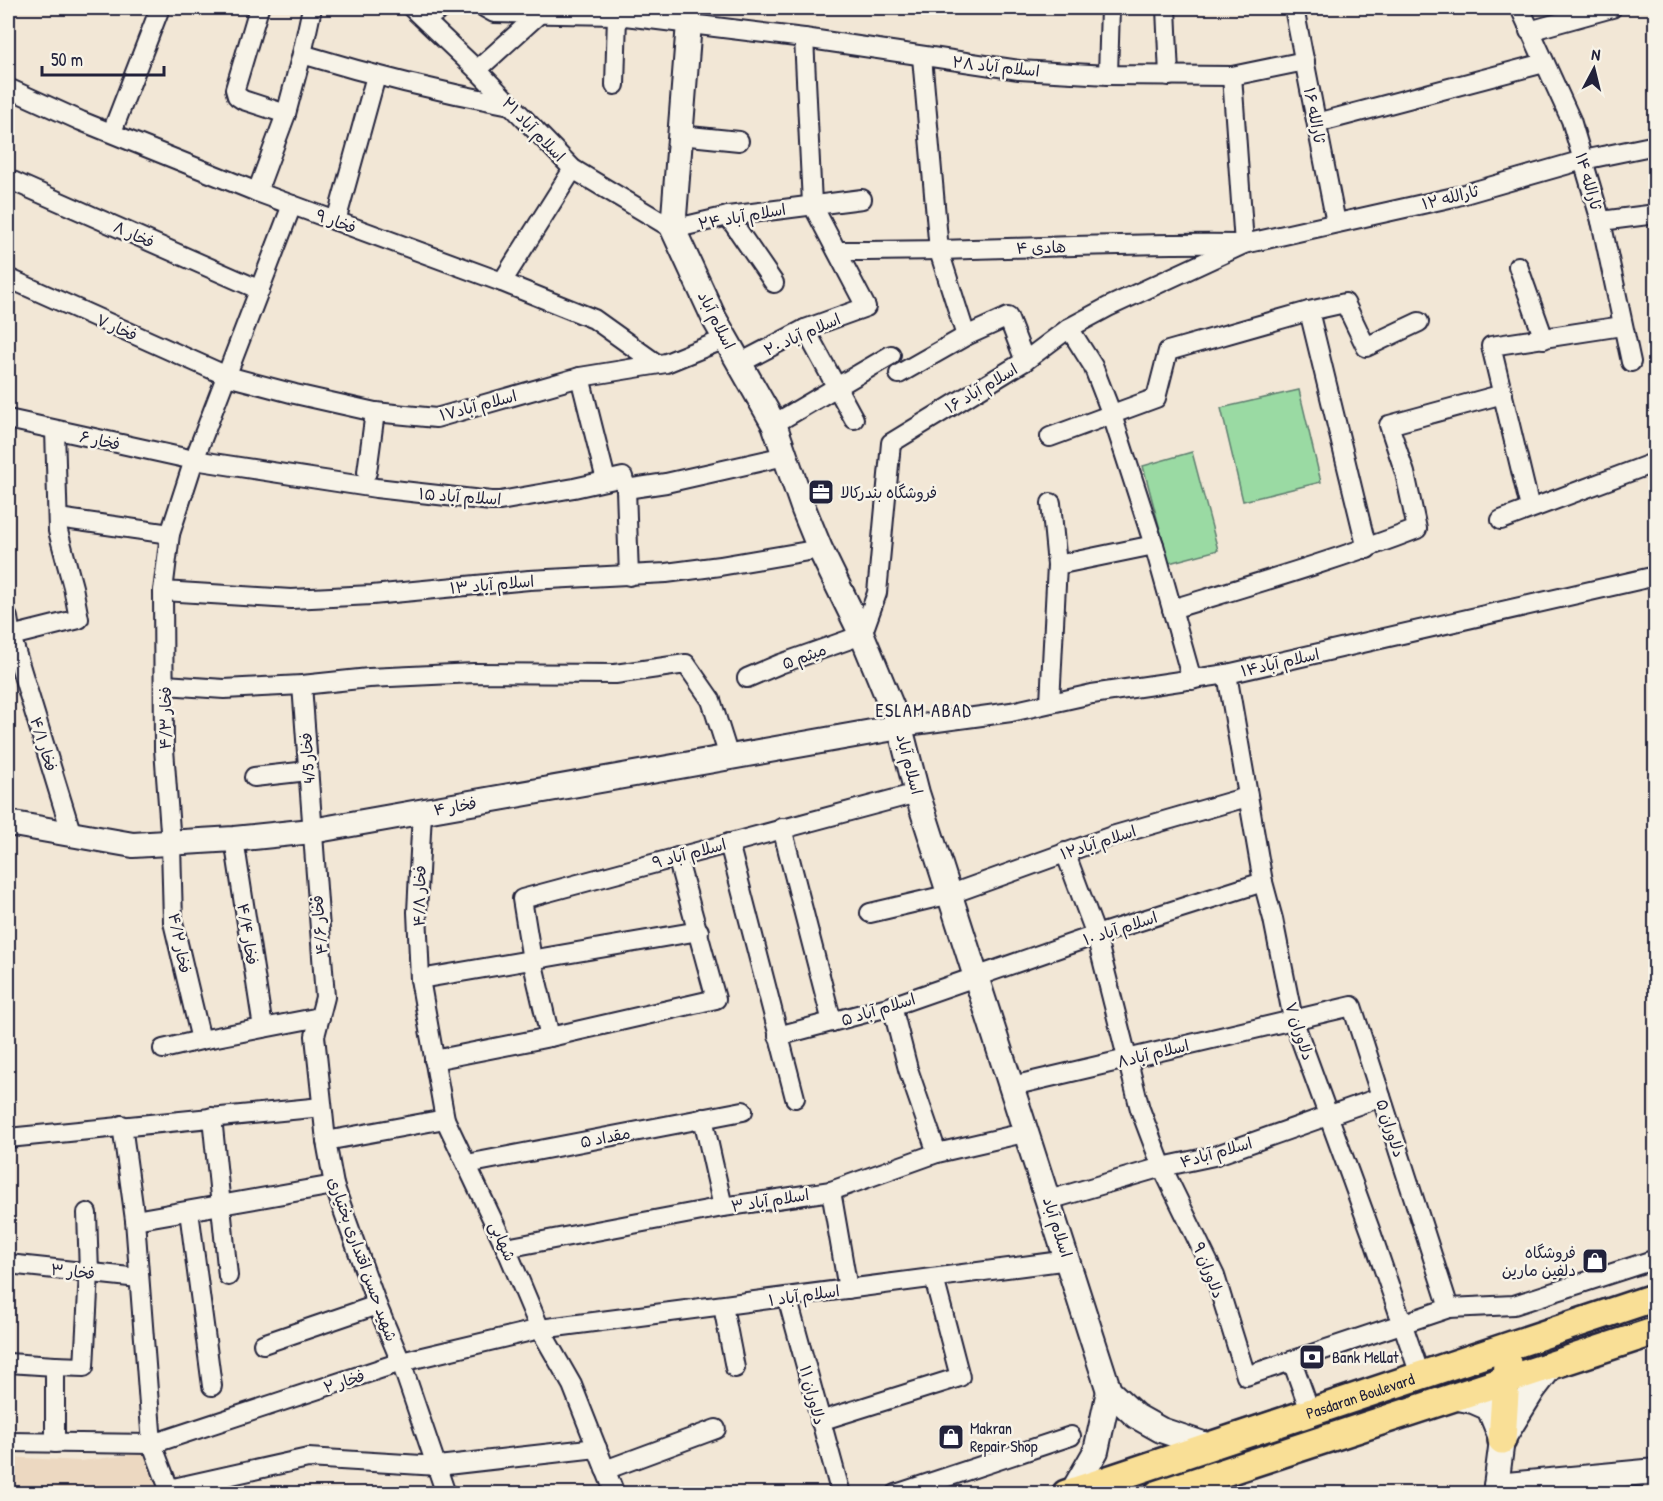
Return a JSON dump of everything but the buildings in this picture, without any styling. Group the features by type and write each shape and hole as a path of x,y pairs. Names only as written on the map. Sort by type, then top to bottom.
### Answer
{"main road":[{"name":"Pasdaran Boulevard","path":"1070,1492 1656,1297"},
{"name":"Pasdaran Boulevard","path":"1158,1494 1656,1331"},
{"path":"1502,1440 1508,1345"}],"street":[{"path":"112,132 160,8"},
{"path":"259,8 235,89 237,96 243,100 286,114"},
{"path":"257,192 286,114 312,8"},
{"path":"418,13 443,8"},
{"name":"اسلام آباد ۲۸","path":"485,8 494,13 688,15 804,38 1019,70 1108,75 1232,76 1305,61"},
{"path":"1108,75 1110,8"},
{"path":"1166,8 1169,76"},
{"name":"ثارالله ۱۶","path":"1295,8 1336,223"},
{"name":"ثارالله ۱۴","path":"1520,8 1571,120 1601,221 1631,362"},
{"path":"1530,31 1612,8"},
{"name":"اسلام آباد ۲۱","path":"418,13 573,169 673,229"},
{"path":"477,70 540,13"},
{"path":"615,85 617,15"},
{"name":"اسلام آباد","path":"688,15 673,229 725,339 774,424 820,549 862,635 900,727 917,793 1028,1132 1109,1391"},
{"path":"804,38 812,204 837,251"},
{"path":"302,54 376,76 455,95 510,105"},
{"path":"922,57 939,251 966,336"},
{"path":"1317,123 1544,63"},
{"path":"336,221 376,76"},
{"path":"1232,76 1244,244"},
{"name":"فخار ۹","path":"8,88 257,192 502,282 594,319 657,364"},
{"path":"680,135 739,141"},
{"name":"ثارالله ۱۲","path":"1244,244 1454,197 1583,160 1656,145"},
{"path":"502,282 573,169"},
{"name":"فخار ۸","path":"8,178 260,290"},
{"name":"اسلام آباد ۲۴","path":"673,229 728,216 862,199"},
{"name":"فخار ۴/۳","path":"171,844 164,749 163,591 170,534 194,460 292,205"},
{"path":"1601,221 1656,214"},
{"path":"728,216 774,283"},
{"name":"هادی ۴","path":"837,251 939,251 1101,244 1244,244"},
{"name":"اسلام آباد ۱۶","path":"862,635 877,593 891,443 1025,361 1069,328 1108,307 1244,244"},
{"name":"اسلام آباد ۲۰","path":"740,363 805,329 866,307 837,251"},
{"path":"1518,267 1544,339"},
{"name":"فخار ۷","path":"8,278 227,376"},
{"path":"1050,437 1156,399 1168,351 1345,303 1366,347 1419,322"},
{"path":"1309,311 1367,549"},
{"path":"899,374 966,336 1008,317 1025,361"},
{"path":"1530,508 1491,346 1622,326"},
{"path":"1069,328 1093,366 1112,415 1154,545 1192,680"},
{"path":"805,329 854,419"},
{"name":"اسلام آباد۱۷","path":"227,376 295,394 375,411 436,418 580,377 666,363 725,339"},
{"path":"774,424 891,355"},
{"path":"580,377 606,480 623,477 626,489 629,576"},
{"path":"1172,609 1284,576 1367,549 1418,529 1405,473 1389,425 1503,394"},
{"path":"367,472 375,411"},
{"name":"فخار ۶","path":"8,419 194,460"},
{"path":"9,627 79,619 74,587 58,531 55,430"},
{"path":"626,489 666,483 785,456"},
{"name":"اسلام آباد ۱۵","path":"194,460 376,488 500,501 606,480"},
{"path":"1501,519 1656,462"},
{"path":"1050,703 1057,565 1051,503"},
{"path":"58,518 170,534"},
{"path":"1057,565 1154,545"},
{"name":"اسلام آباد ۱۳","path":"163,591 291,599 431,590 529,580 629,576 720,566 820,549"},
{"name":"اسلام آباد۱۴","path":"900,727 1011,712 1092,694 1227,674 1656,576"},
{"name":"فخار ۴/۱","path":"9,627 72,835"},
{"name":"میثم ۵","path":"747,678 862,635"},
{"path":"165,685 224,689 474,673 615,674 686,664 711,700 729,757"},
{"name":"دلاوران ۷","path":"1227,674 1263,882 1273,919 1293,1019 1420,1375"},
{"name":"فخار 4/5","path":"302,685 312,831"},
{"name":"فخار ۴","path":"8,823 133,845 171,844 312,831 900,727"},
{"path":"254,777 308,771"},
{"name":"اسلام آباد ۹","path":"532,960 522,899 917,793"},
{"name":"اسلام آباد۱۲","path":"870,913 951,894 1112,836 1247,797"},
{"name":"فخار ۴/۸","path":"420,979 417,912 422,812"},
{"path":"783,828 832,1022"},
{"name":"فخار ۴/۶","path":"312,831 325,998 320,1017"},
{"name":"فخار ۴/۴","path":"234,839 263,1028"},
{"path":"729,843 795,1098"},
{"name":"فخار ۴/۲","path":"171,844 173,922 201,1040"},
{"name":"دلاوران ۹","path":"1065,852 1096,936 1140,1109 1162,1167 1215,1276 1246,1376 1292,1361"},
{"path":"434,1060 550,1037 716,999 677,857"},
{"name":"اسلام آباد ۱۰","path":"977,976 1263,882"},
{"path":"420,979 699,931"},
{"path":"532,960 550,1037"},
{"name":"اسلام آباد ۵","path":"778,1036 892,1006 977,976"},
{"name":"شهابی","path":"420,979 445,1119 506,1248 540,1329 572,1385 615,1494"},
{"path":"892,1006 908,1069 937,1153"},
{"name":"دلاوران ۵","path":"1293,1019 1352,1006 1449,1308"},
{"path":"163,1049 320,1017"},
{"name":"شهید حسن اقتداری بختیاری","path":"320,1017 315,1036 326,1141 334,1185 377,1305 401,1362 446,1494"},
{"name":"اسلام آباد۸","path":"1012,1086 1293,1019"},
{"name":"اسلام آباد۴","path":"1049,1200 1162,1167 1214,1156 1381,1097"},
{"path":"8,1138 322,1107"},
{"name":"مقداد ۵","path":"467,1164 743,1111"},
{"path":"212,1117 228,1276"},
{"path":"703,1118 723,1208"},
{"path":"326,1141 445,1119"},
{"path":"122,1125 135,1220 152,1444 170,1491 308,1458 438,1466 597,1448"},
{"name":"اسلام آباد ۳","path":"506,1248 723,1208 831,1191 937,1153 1028,1132"},
{"path":"135,1220 334,1185"},
{"path":"831,1191 848,1289"},
{"path":"189,1211 212,1386"},
{"path":"8,1363 84,1367 89,1273 87,1214"},
{"path":"1310,1411 1292,1361 1449,1308 1514,1305 1656,1259"},
{"name":"اسلام آباد ۱","path":"540,1329 1069,1260"},
{"name":"فخار ۳","path":"8,1264 139,1278"},
{"path":"820,1420 960,1377 934,1278"},
{"name":"دلاوران ۱۱","path":"787,1297 841,1494"},
{"path":"263,1344 377,1305"},
{"path":"723,1306 735,1368"},
{"name":"فخار ۲","path":"8,1442 152,1444 401,1362 540,1329"},
{"path":"1553,1364 1533,1390 1502,1440 1495,1490 1656,1471"},
{"path":"55,1366 55,1443"},
{"path":"1109,1391 1136,1416 1161,1430 1209,1446"},
{"path":"1070,1492 1096,1451 1109,1391"},
{"path":"1454,1397 1490,1408 1502,1440"},
{"path":"605,1470 716,1429"},
{"path":"896,1494 1071,1436"}],"shaded area":[{"path":"146,1453 159,1493 8,1493 8,1457 80,1461"}],"green space":[{"path":"1299,390 1321,482 1243,501 1221,408"},
{"path":"1192,452 1218,550 1169,563 1143,466"}],"place":[{"name":"فروشگاه بندرکالا","path":"821,492"},
{"name":"فروشگاه دلفین مارین","path":"1595,1261"},
{"name":"Bank Mellat","path":"1312,1357"},
{"name":"Makran Repair Shop","path":"951,1437"}],"district":[{"name":"ESLAM ABAD","path":"924,710"}]}
